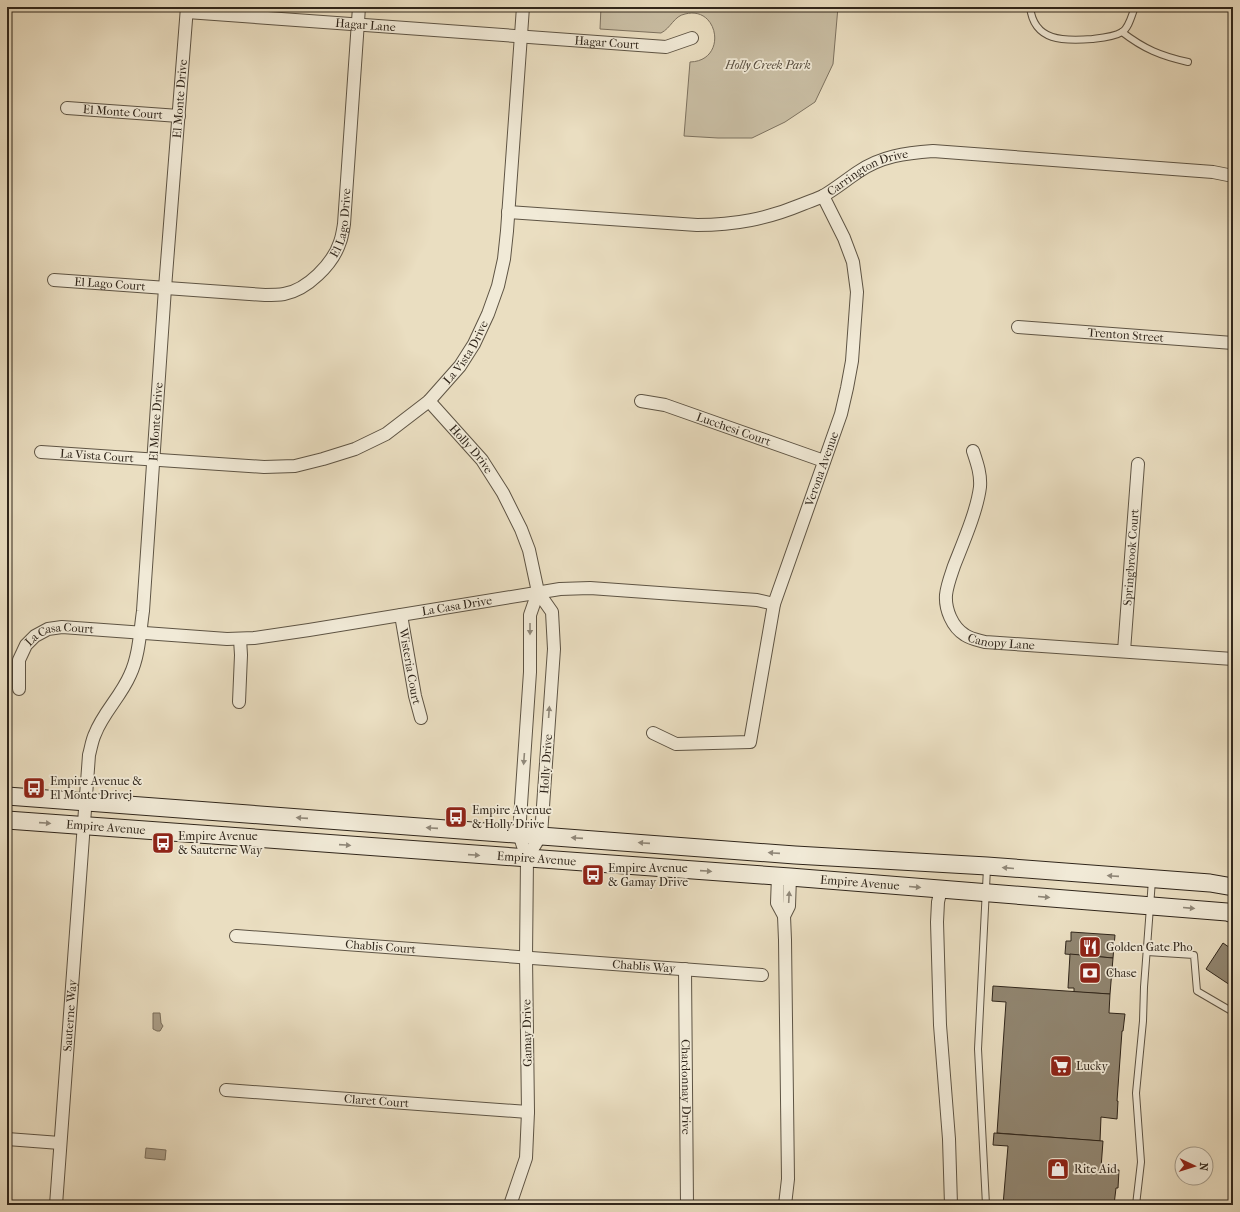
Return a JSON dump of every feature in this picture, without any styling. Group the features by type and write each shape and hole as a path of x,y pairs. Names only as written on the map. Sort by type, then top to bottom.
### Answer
{"main road":[{"name":"Empire Avenue","path":"7,796 868,860 987,866 1210,883 1233,887"},
{"name":"Empire Avenue","path":"7,820 784,876 1150,905 1227,912 1233,914"},
{"path":"784,876 785,866 789,863 838,866 868,860"}],"street":[{"name":"El Lago Drive","path":"165,288 265,295 285,294 304,285 319,274 332,259 340,242 344,224 359,7"},
{"name":"La Vista Drive","path":"153,459 264,467 302,464 323,460 355,449 386,434 429,400 460,366 474,344 488,314 498,286 504,259 522,7"},
{"name":"Hagar Lane","path":"187,10 358,25 520,36"},
{"name":"El Monte Drive","path":"83,825 89,755 95,733 105,714 120,694 131,674 137,654 140,632 187,10"},
{"name":"Hagar Court","path":"520,36 666,47 692,38"},
{"name":"El Monte Court","path":"67,108 179,116"},
{"name":"Carrington Drive","path":"508,212 697,225 741,223 765,218 787,211 823,196 859,170 883,159 904,153 933,151 1205,171 1233,176"},
{"name":"Verona Avenue","path":"653,733 676,744 750,742 774,604 841,414 852,361 857,292 853,262 844,238 823,196"},
{"name":"El Lago Court","path":"54,280 165,288"},
{"name":"Trenton Street","path":"1018,327 1233,343"},
{"name":"Holly Drive","path":"429,400 482,460 503,493 521,529 529,550 538,592 552,612 554,650 541,835 527,858"},
{"name":"Lucchesi Court","path":"641,401 665,405 824,461"},
{"name":"Canopy Lane","path":"973,451 980,475 980,488 950,578 946,596 949,614 957,628 964,635 985,642 1233,659"},
{"name":"La Vista Court","path":"41,452 153,459"},
{"name":"Springbrook Court","path":"1124,651 1138,464"},
{"name":"La Casa Drive","path":"140,632 240,639 301,631 538,592 590,588 757,600 774,604"},
{"name":"Holly Drive","path":"527,858 519,834 530,672 530,615 538,592"},
{"name":"Wisteria Court","path":"401,615 415,696 421,718"},
{"name":"La Casa Court","path":"19,689 19,660 26,645 35,636 48,629 62,627 140,632"},
{"path":"239,702 241,655 240,639"},
{"name":"Sauterne Way","path":"56,1205 83,825"},
{"name":"Gamay Drive","path":"510,1205 526,1158 528,1112 526,957 527,858"},
{"path":"784,876 777,902 784,916 786,940 788,1179 785,1205"},
{"path":"941,889 938,902 937,922 940,1025 949,1138 951,1205"},
{"name":"Chablis Court","path":"236,936 526,957"},
{"name":"Chablis Way","path":"526,957 762,975"},
{"name":"Chardonnay Drive","path":"685,969 687,1205"},
{"name":"Claret Court","path":"226,1090 528,1112"},
{"path":"7,1140 60,1143"}],"lane":[{"path":"1030,7 1031,16 1034,23 1043,33 1062,40 1104,38 1122,32 1126,28 1134,7"},
{"path":"1122,32 1143,47 1166,57 1188,62"},
{"path":"986,1205 978,1049 987,866"},
{"path":"1136,1205 1141,1162 1136,1093 1143,1021 1152,879"},
{"path":"1147,952 1194,955 1197,991 1233,1012"}],"green space":[{"name":"Holly Creek Park","path":"601,7 838,7 833,64 815,102 785,122 752,138 684,136 690,62 702,59 710,53 714,44 712,25 697,13 681,15 661,33 600,29"}],"shaded area":[{"path":"153,1013 160,1013 161,1023 163,1026 160,1031 153,1029"},
{"path":"146,1148 166,1150 165,1160 145,1158"}],"building":[{"name":"Golden Gate Pho","path":"1071,932 1115,935 1113,958 1065,954 1066,941 1071,941"},
{"path":"1223,943 1233,950 1233,987 1206,969"},
{"name":"Chase","path":"1070,954 1113,958 1110,994 1074,992 1074,988 1068,988"},
{"name":"Lucky","path":"993,986 1110,994 1109,1013 1125,1014 1122,1031 1117,1119 1101,1117 1100,1141 997,1133 1006,1002 992,1001"},
{"name":"Rite Aid","path":"994,1133 1103,1141 1101,1168 1119,1170 1118,1188 1116,1188 1114,1205 1003,1205 1008,1146 993,1145"}],"place":[{"name":"Empire Avenue & El Monte Drivej","path":"34,788"},
{"name":"Empire Avenue & Holly Drive","path":"456,817"},
{"name":"Empire Avenue & Sauterne Way","path":"163,843"},
{"name":"Empire Avenue & Gamay Drive","path":"593,875"},
{"name":"Golden Gate Pho","path":"1090,947"},
{"name":"Chase","path":"1090,973"},
{"name":"Lucky","path":"1061,1066"},
{"name":"Rite Aid","path":"1058,1169"}]}
